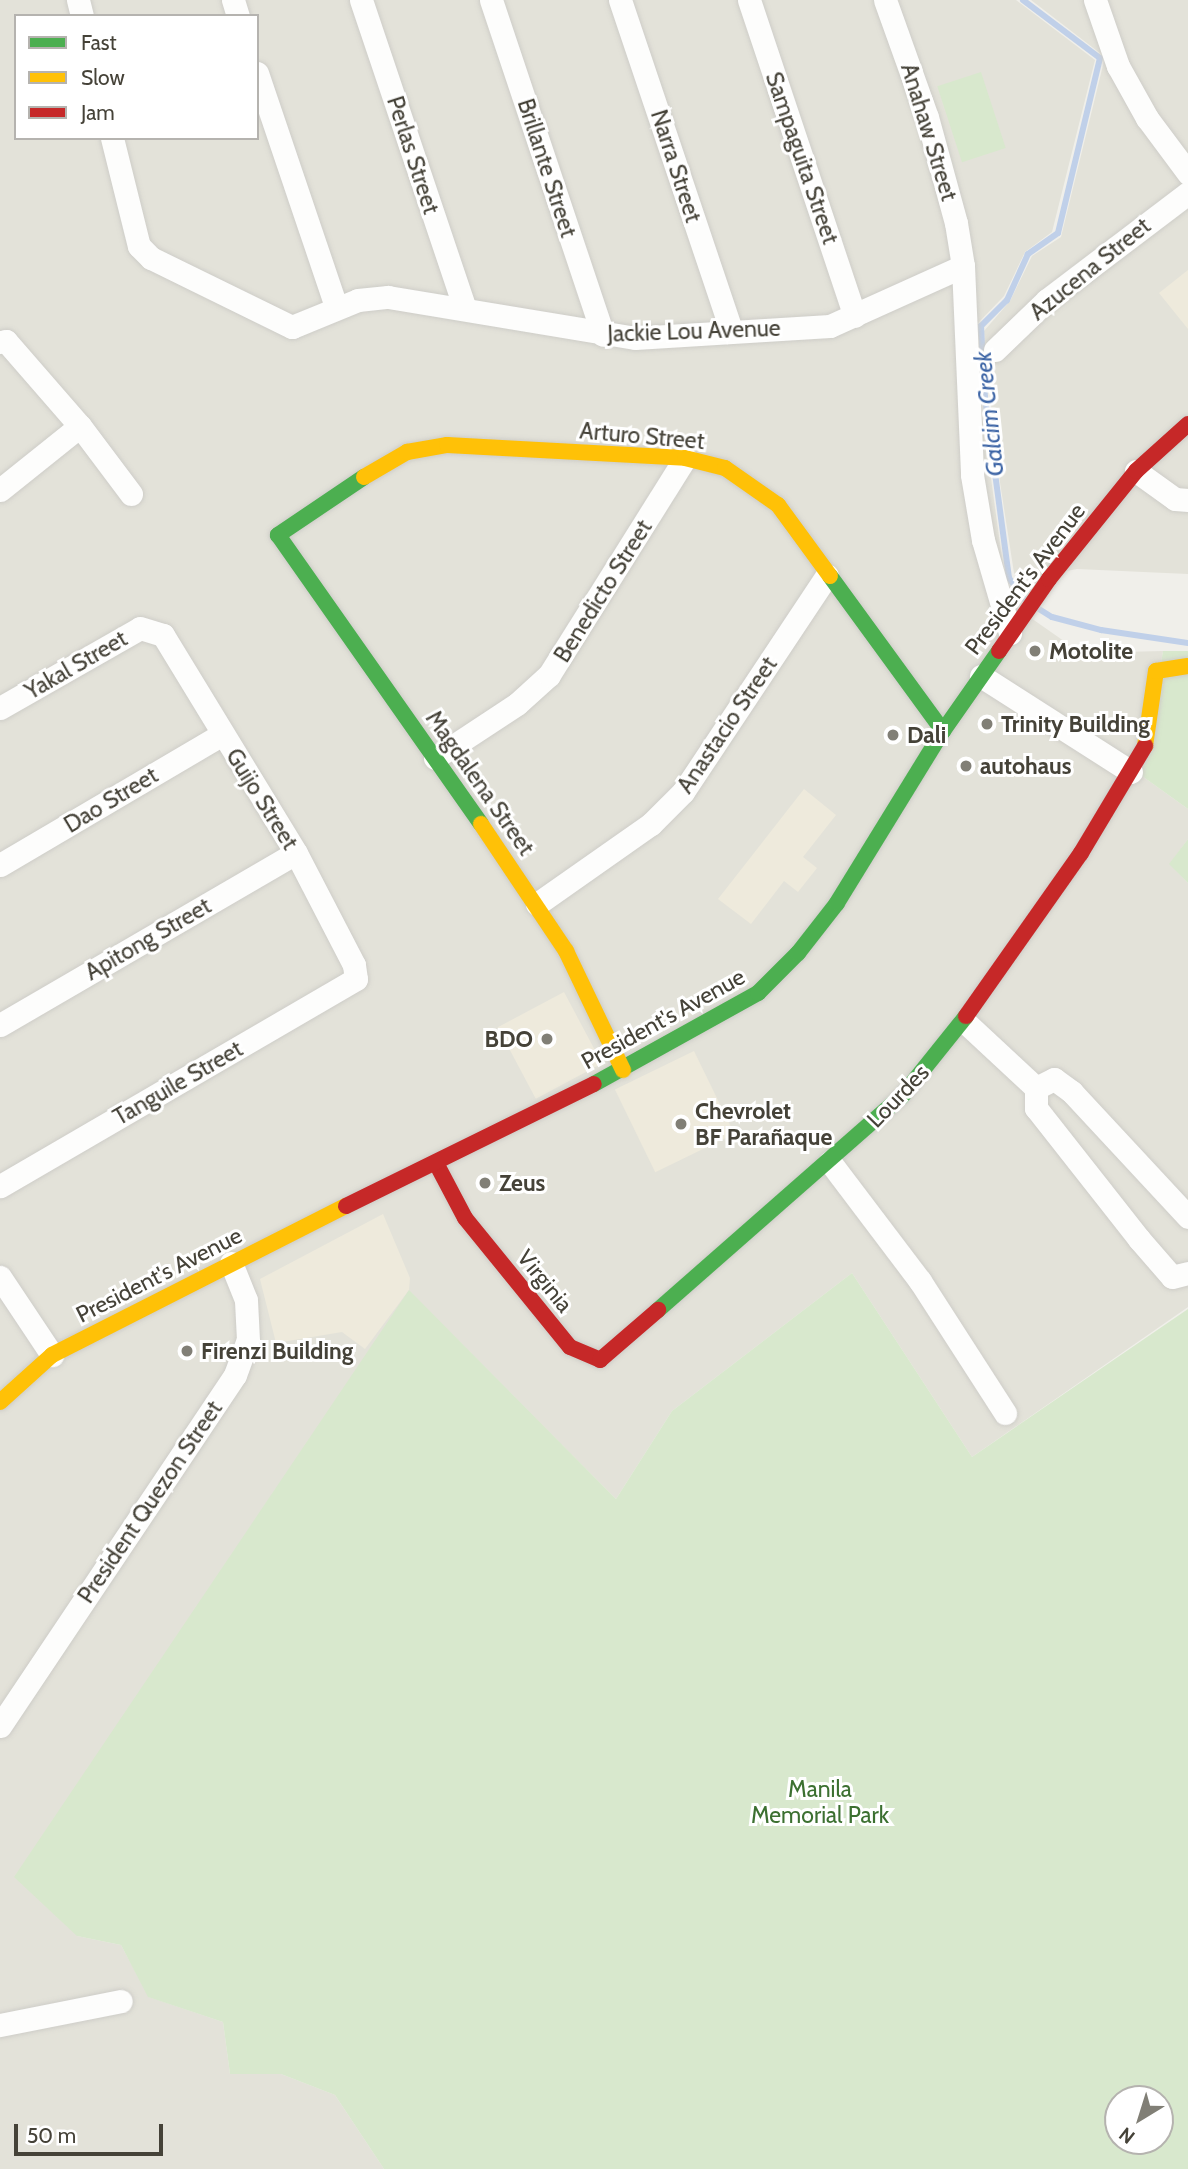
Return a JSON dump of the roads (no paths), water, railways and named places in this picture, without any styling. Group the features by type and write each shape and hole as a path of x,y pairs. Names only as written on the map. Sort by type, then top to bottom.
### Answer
{"street":[{"name":"Perlas Street","path":"361,0 465,309"},
{"name":"Brillante Street","path":"491,0 603,335"},
{"name":"Narra Street","path":"620,0 732,332"},
{"name":"Sampaguita Street","path":"748,0 855,316"},
{"name":"Anahaw Street","path":"885,0 927,117 956,223 963,267"},
{"path":"1095,0 1118,66 1147,117 1188,173"},
{"path":"259,79 336,307"},
{"name":"Jackie Lou Avenue","path":"112,140 139,246 151,258 292,327 336,307 388,297 603,335 732,332 830,326 963,267"},
{"name":"Azucena Street","path":"995,350 1047,300 1188,192"},
{"path":"963,267 972,474 985,551 1010,633"},
{"path":"0,342 6,341 80,426 131,494"},
{"name":"President's Avenue","path":"0,1402 52,1355 231,1263 623,1070 758,993 798,953 837,903 943,731 1049,579 1136,471 1188,424"},
{"path":"0,490 80,426"},
{"name":"Arturo Street","path":"278,535 407,452 447,445 685,458 725,468 759,489 778,505 943,731"},
{"name":"Benedicto Street","path":"435,758 517,704 549,675 685,458"},
{"path":"1136,471 1175,499 1188,500"},
{"name":"Magdalena Street","path":"278,535 537,904 566,951 623,1070"},
{"name":"Anastacio Street","path":"537,904 651,824 683,792 827,575"},
{"name":"Yakal Street","path":"0,708 140,628 153,628"},
{"name":"Guijo Street","path":"153,628 163,635 296,853 354,965 356,979"},
{"name":"Lourdes","path":"600,1360 830,1162 902,1096 965,1022 1144,750 1156,671 1188,666"},
{"path":"981,676 1131,772"},
{"name":"Dao Street","path":"0,865 222,734"},
{"name":"Apitong Street","path":"0,1025 296,853"},
{"name":"Tanguile Street","path":"0,1186 356,979"},
{"path":"965,1022 1035,1088 1036,1108 1172,1277 1188,1273"},
{"path":"1035,1088 1054,1079 1072,1092 1188,1217"},
{"path":"830,1162 920,1281 1004,1413"},
{"name":"Virginia","path":"436,1163 465,1217 570,1347 600,1360"},
{"name":"President Quezon Street","path":"0,1726 235,1375 248,1340 246,1300 231,1263"},
{"path":"0,1277 52,1355"},
{"path":"0,2025 121,2001"}],"waterway":[{"name":"Galcim Creek","path":"1023,0 1100,58 1058,233 1028,254 1007,300 981,326 985,398 1009,578 1024,599"},
{"name":"Galcim Creek","path":"1039,609 1052,617 1101,630 1188,643"}],"place":[{"name":"Motolite","path":"1035,651"},
{"name":"Trinity Building","path":"987,724"},
{"name":"Dali","path":"893,735"},
{"name":"autohaus","path":"966,766"},
{"name":"BDO","path":"547,1039"},
{"name":"Chevrolet BF Parañaque","path":"681,1124"},
{"name":"Zeus","path":"485,1183"},
{"name":"Firenzi Building","path":"187,1351"}],"park label":[{"name":"Manila Memorial Park","path":"820,1802"}]}
